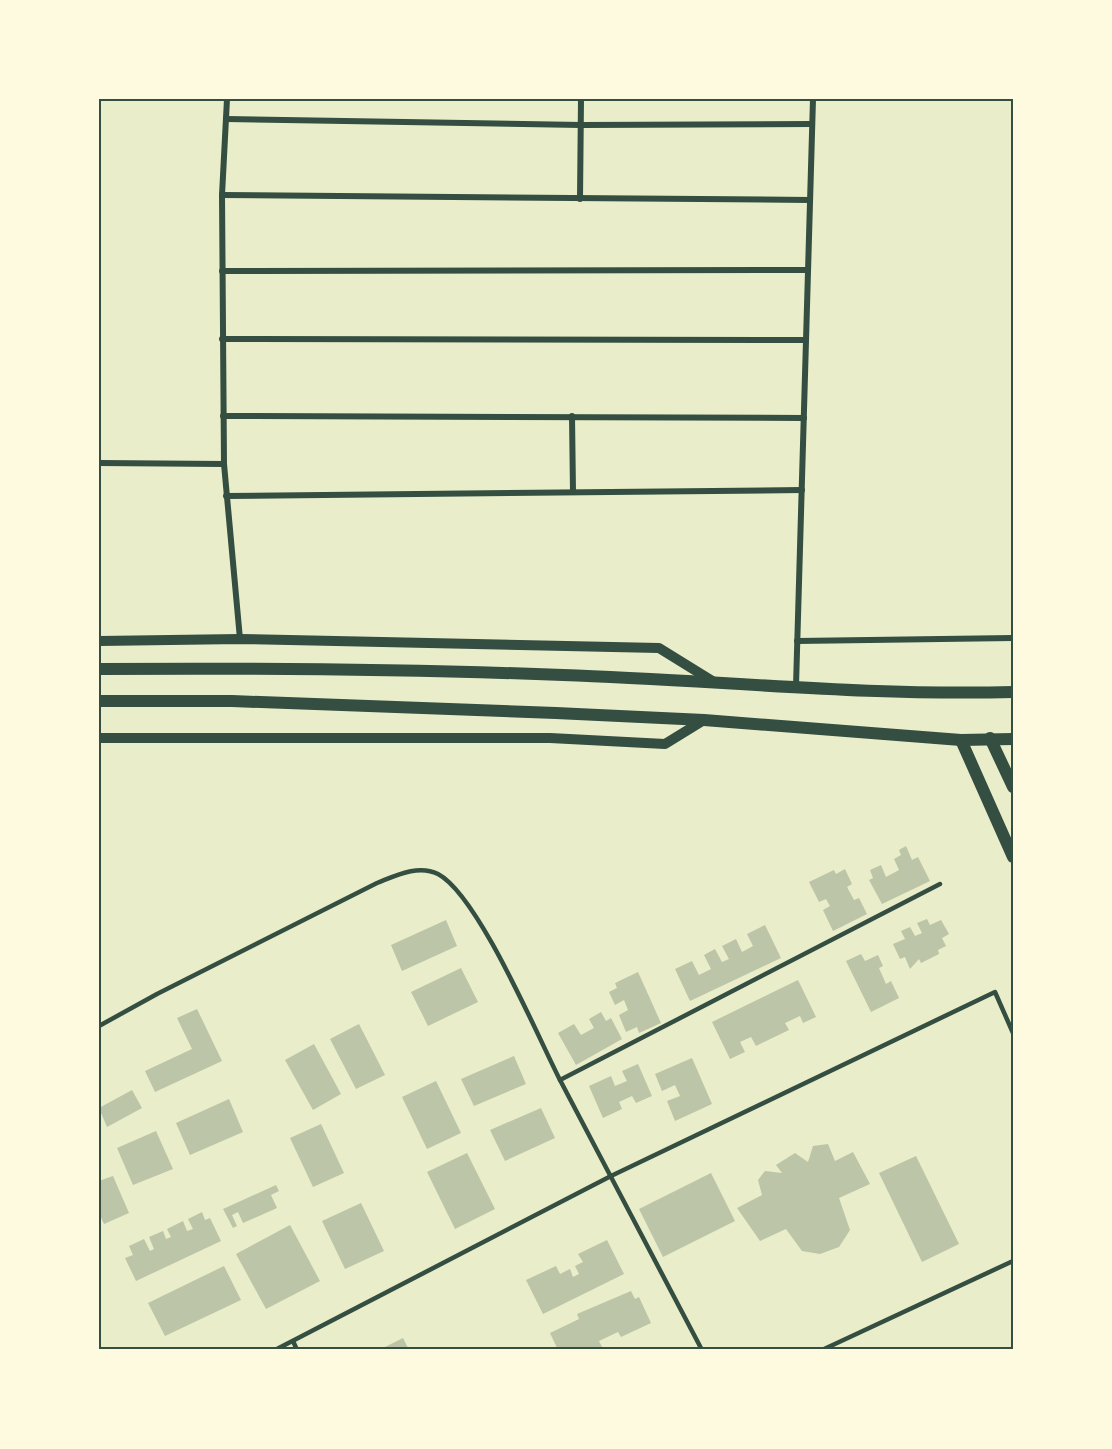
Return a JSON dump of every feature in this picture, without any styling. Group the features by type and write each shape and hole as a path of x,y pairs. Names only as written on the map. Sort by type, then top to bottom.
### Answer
{"main road":[{"path":"99,669 246,668 563,675 796,686 1013,692"},
{"path":"99,701 232,701 556,713 704,720 961,740 1013,739"},
{"path":"990,738 1013,787"},
{"path":"961,740 1013,857"}],"street":[{"path":"227,99 222,195 224,464 240,639"},
{"path":"580,199 581,99"},
{"path":"796,686 813,99"},
{"path":"226,119 581,125 812,124"},
{"path":"222,195 810,200"},
{"path":"222,271 808,270"},
{"path":"222,339 806,340"},
{"path":"223,416 804,418"},
{"path":"572,416 573,492"},
{"path":"99,463 224,464"},
{"path":"226,496 802,490"},
{"path":"797,641 1013,638"},
{"path":"99,641 240,639 659,648 714,682"},
{"path":"99,738 550,738 665,744 704,720"}],"lane":[{"path":"99,1026 157,994 376,883 411,870 437,873 458,891 490,940 560,1080 702,1350"},
{"path":"560,1080 940,884"},
{"path":"275,1350 611,1176 995,992 1013,1032"},
{"path":"822,1350 1013,1261"},
{"path":"293,1341 297,1350"}],"building":[{"path":"906,846 912,860 918,857 930,881 882,904 869,880 873,878 870,870 881,865 886,877 899,870 894,859 901,855 899,850"},
{"path":"845,869 852,884 847,887 854,900 859,898 867,914 833,931 823,910 830,906 826,899 819,902 809,882 834,870 836,874"},
{"path":"927,919 930,925 941,920 949,934 942,938 946,946 938,950 939,954 921,963 919,959 910,969 905,957 900,959 893,944 905,939 901,931 910,927 915,936 922,933 917,923"},
{"path":"446,920 457,946 402,971 391,945"},
{"path":"765,925 781,958 690,1001 675,969 692,961 699,975 711,969 704,955 715,949 722,962 729,959 722,946 736,939 742,952 753,946 747,934"},
{"path":"861,954 865,961 878,955 883,966 879,968 886,984 891,981 899,998 871,1012 846,961"},
{"path":"461,968 478,1002 428,1026 411,992"},
{"path":"638,972 661,1023 639,1033 637,1027 626,1032 619,1015 628,1010 624,1000 615,1005 609,992 617,988 615,983"},
{"path":"798,980 816,1017 803,1023 800,1016 785,1023 789,1030 756,1046 751,1037 740,1042 745,1052 730,1059 712,1022"},
{"path":"197,1009 222,1061 155,1092 145,1071 192,1049 177,1018"},
{"path":"601,1012 606,1021 611,1018 622,1039 576,1065 558,1033 574,1024 581,1035 594,1028 589,1019"},
{"path":"359,1024 385,1075 356,1089 330,1039"},
{"path":"314,1044 341,1094 313,1110 285,1060"},
{"path":"514,1056 526,1084 474,1106 461,1079"},
{"path":"692,1058 712,1104 675,1121 667,1101 680,1096 675,1085 662,1091 655,1074"},
{"path":"638,1064 652,1096 636,1103 632,1096 619,1102 622,1109 603,1118 589,1086 611,1076 615,1086 627,1081 622,1071"},
{"path":"436,1081 461,1133 427,1149 402,1097"},
{"path":"132,1090 142,1108 107,1127 99,1108"},
{"path":"229,1099 243,1132 190,1155 176,1123"},
{"path":"541,1108 555,1138 505,1161 490,1130"},
{"path":"321,1124 344,1173 313,1187 290,1138"},
{"path":"156,1131 173,1169 133,1185 117,1148"},
{"path":"828,1144 835,1161 853,1152 870,1184 839,1198 850,1230 839,1247 820,1254 802,1251 786,1229 760,1241 737,1208 762,1195 758,1180 765,1171 782,1173 776,1165 795,1153 808,1162 813,1146"},
{"path":"467,1153 495,1209 455,1229 427,1172"},
{"path":"916,1156 959,1244 922,1262 879,1173"},
{"path":"711,1173 735,1221 663,1257 639,1209"},
{"path":"113,1176 129,1213 104,1224 99,1213 99,1181"},
{"path":"276,1185 279,1191 271,1195 277,1208 243,1223 238,1212 232,1215 237,1226 233,1228 223,1209"},
{"path":"361,1203 384,1251 345,1269 322,1221"},
{"path":"202,1212 205,1220 210,1218 221,1241 136,1281 125,1258 133,1255 129,1246 144,1239 150,1251 154,1249 149,1237 163,1231 166,1239 171,1237 167,1229 183,1221 187,1231 193,1229 188,1219"},
{"path":"290,1225 320,1281 266,1309 236,1254"},
{"path":"607,1240 624,1274 543,1314 526,1280 556,1266 560,1274 570,1269 573,1277 579,1274 575,1266 583,1262 578,1254"},
{"path":"224,1266 241,1300 165,1336 148,1303"},
{"path":"631,1291 635,1299 639,1297 651,1323 621,1337 618,1332 599,1341 602,1347 595,1350 558,1350 550,1333 579,1319 577,1314"},
{"path":"403,1338 409,1350 379,1350"}]}
